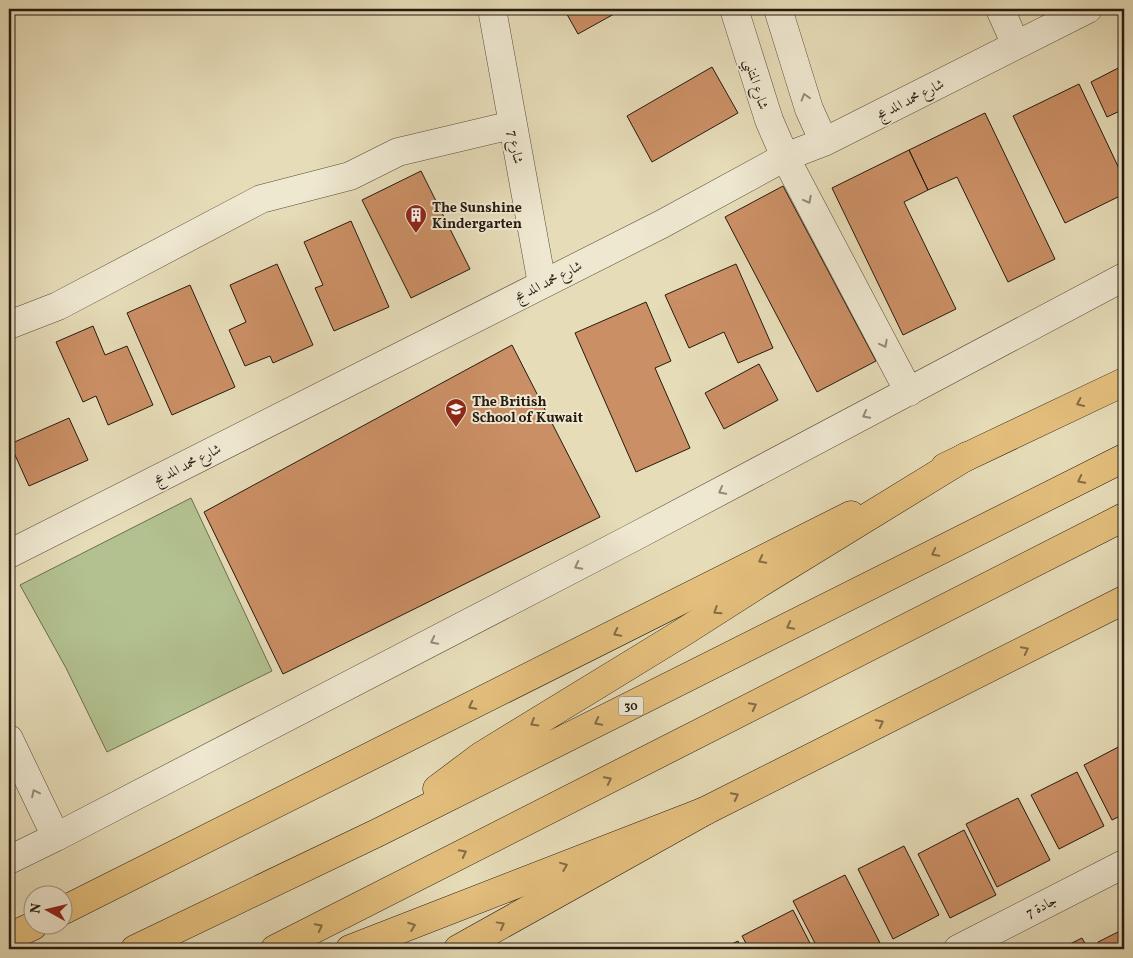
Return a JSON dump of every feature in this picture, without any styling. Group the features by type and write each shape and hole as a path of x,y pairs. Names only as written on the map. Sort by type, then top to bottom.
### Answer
{"main road":[{"path":"72,906 967,456 1124,382"},
{"path":"379,832 481,756 682,634 765,580 967,456"},
{"name":"30","path":"135,949 379,832 1124,458"},
{"path":"275,949 1124,517"},
{"path":"458,949 705,810 1118,606"},
{"path":"350,949 705,810"},
{"path":"9,938 22,932"}],"street":[{"name":"شارع 7","path":"492,9 542,284"},
{"name":"شارع المتنبي","path":"734,9 769,120 785,157 909,392"},
{"path":"778,9 809,108 824,142"},
{"path":"1000,9 1016,45"},
{"name":"شارع محمد المد عج","path":"9,554 662,224 785,157 824,142 1088,9"},
{"path":"9,325 58,306 261,199 350,176 398,152 512,125"},
{"path":"9,860 909,392 1124,277"},
{"path":"9,739 56,837"},
{"name":"جادة 7","path":"958,949 1124,864"}],"green space":[{"path":"191,498 272,671 107,752 66,668 20,585"}],"building":[{"path":"564,9 623,9 578,34"},
{"path":"1124,65 1124,109 1107,117 1091,82"},
{"path":"712,67 738,113 652,162 627,116"},
{"path":"1079,84 1124,179 1124,194 1065,223 1013,116"},
{"path":"985,113 1055,259 1008,282 957,177 928,190 909,150"},
{"path":"909,150 928,190 904,202 956,309 903,335 832,188"},
{"name":"The Sunshine Kindergarten","path":"421,171 470,269 411,298 362,200"},
{"path":"783,186 876,361 817,392 725,217"},
{"path":"351,221 389,307 334,331 315,288 323,285 304,242"},
{"path":"277,264 313,345 273,363 270,356 245,366 229,330 246,322 230,285"},
{"path":"736,264 773,348 738,363 724,332 689,348 665,295"},
{"path":"190,285 235,387 172,415 127,313"},
{"path":"646,302 671,361 655,368 690,448 636,472 575,333"},
{"path":"93,326 105,355 127,346 153,405 108,425 96,396 83,402 56,342"},
{"name":"The British School of Kuwait","path":"512,345 600,517 283,674 204,512"},
{"path":"759,364 778,400 724,429 705,393"},
{"path":"69,418 88,460 29,486 10,444"},
{"path":"1124,744 1124,814 1112,820 1084,765"},
{"path":"1077,772 1104,826 1059,849 1031,795"},
{"path":"1018,798 1050,860 997,887 966,824"},
{"path":"964,830 996,895 950,918 918,854"},
{"path":"904,846 939,915 893,939 858,869"},
{"path":"845,875 880,943 867,949 818,949 793,901"},
{"path":"793,910 813,949 749,949 742,936"},
{"path":"1124,929 1124,949 1101,949 1098,942"},
{"path":"1082,938 1088,949 1060,949"},
{"path":"738,941 742,949 721,949"}],"place":[{"name":"The Sunshine Kindergarten","path":"416,234"},
{"name":"The British School of Kuwait","path":"456,428"}]}
